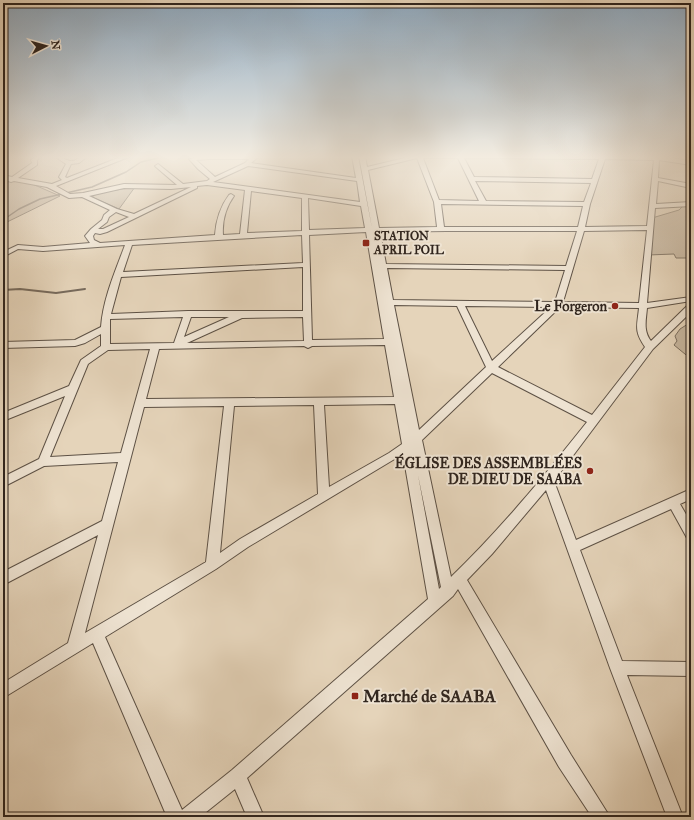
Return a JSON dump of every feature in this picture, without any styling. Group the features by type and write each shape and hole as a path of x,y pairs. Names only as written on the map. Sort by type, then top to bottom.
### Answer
{"street":[{"path":"66,194 86,194"},
{"path":"93,230 102,232 183,194"},
{"path":"243,236 247,194"},
{"path":"293,194 364,204"},
{"path":"362,194 364,204 384,266 435,602"},
{"path":"368,194 389,342 404,400"},
{"path":"434,194 437,202 441,228"},
{"path":"479,194 483,202"},
{"path":"3,692 96,633 212,565 244,543 412,443 558,305 581,231 590,194"},
{"path":"650,347 642,336 641,328 653,194"},
{"path":"83,195 115,210 136,217"},
{"path":"219,237 219,225 226,203 231,196"},
{"path":"305,196 308,345"},
{"path":"437,202 587,204"},
{"path":"652,206 691,204"},
{"path":"99,245 89,238 93,230 105,221 105,216 115,210"},
{"path":"3,255 16,246 35,250 219,237 373,230 441,228 581,231 650,228"},
{"path":"106,347 104,329 106,317 129,244"},
{"path":"118,275 306,265"},
{"path":"384,266 570,268"},
{"path":"390,302 643,306 691,299"},
{"path":"460,303 491,368 594,421"},
{"path":"187,817 238,776 448,591 488,550 548,480 650,347 691,307"},
{"path":"106,317 188,314 307,314"},
{"path":"177,344 188,314"},
{"path":"177,344 240,315"},
{"path":"3,345 74,343 82,341 104,329"},
{"path":"43,462 84,362 106,347 177,344 308,345 389,342"},
{"path":"74,647 155,346"},
{"path":"3,417 72,389"},
{"path":"319,400 324,496"},
{"path":"140,403 404,400"},
{"path":"212,565 229,402"},
{"path":"412,443 448,591"},
{"path":"3,482 43,462 125,457"},
{"path":"548,480 617,668 675,817"},
{"path":"573,547 691,494"},
{"path":"673,502 691,534"},
{"path":"3,579 108,524"},
{"path":"459,579 565,761 602,817"},
{"path":"96,633 176,817"},
{"path":"617,668 691,669"},
{"path":"238,776 256,817"}],"shaded area":[{"path":"3,194 56,194 60,196 3,224"},
{"path":"96,194 130,194 119,209 92,197"},
{"path":"683,206 691,206 691,258 676,258 674,254 648,255 652,218 679,210"},
{"path":"691,322 691,359 674,345 677,341 675,336 680,329"}],"waterway":[{"path":"3,220 19,209 40,199 61,194"},
{"path":"3,290 20,289 56,293 85,289"}],"place":[{"name":"STATION APRIL POIL","path":"366,243"},
{"name":"Le Forgeron","path":"615,306"},
{"name":"ÉGLISE DES ASSEMBLÉES DE DIEU DE SAABA","path":"590,471"},
{"name":"Marché de SAABA","path":"355,696"}]}
